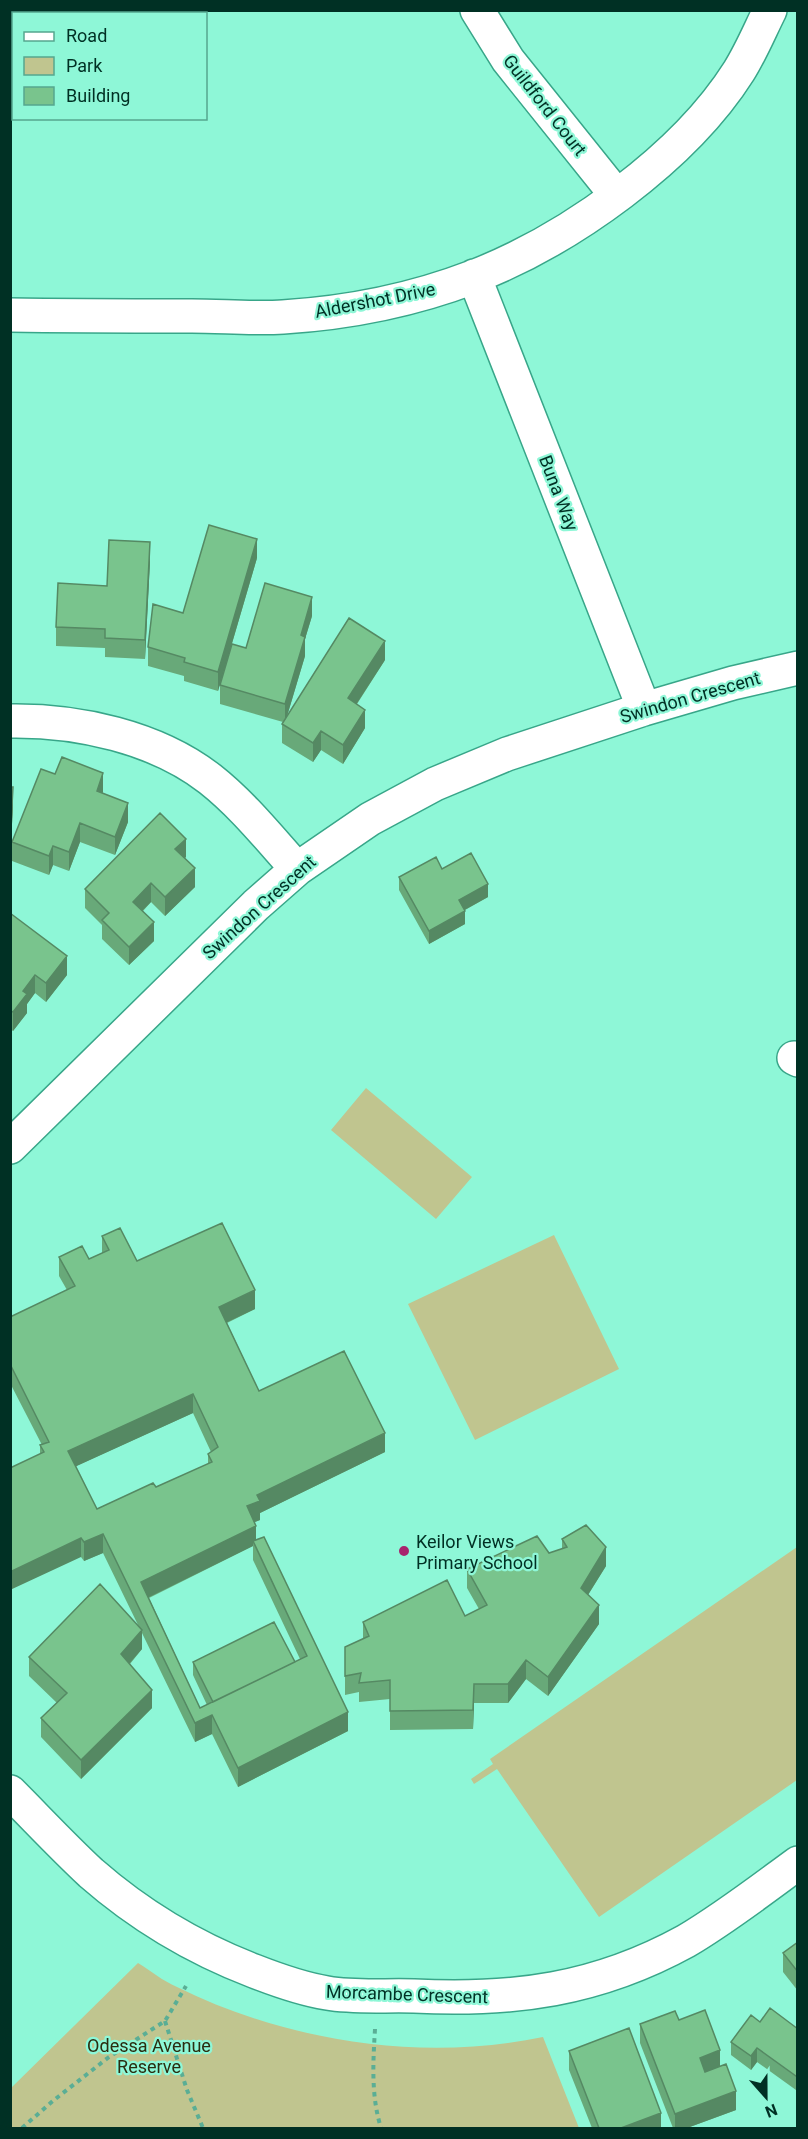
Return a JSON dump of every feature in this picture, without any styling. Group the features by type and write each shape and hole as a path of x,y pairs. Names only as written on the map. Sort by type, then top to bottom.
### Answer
{"street":[{"name":"Guildford Court","path":"477,10 508,60 617,196"},
{"name":"Aldershot Drive","path":"10,315 282,317 346,309 413,296 474,276 549,239 617,196 670,152 707,113 739,71 770,10"},
{"name":"Buna Way","path":"474,276 644,709"},
{"name":"Swindon Crescent","path":"10,1147 256,905 297,869 370,819 435,784 507,754 644,709 733,683 798,668"},
{"path":"10,721 42,721 82,726 133,740 176,758 209,779 244,809 297,869"},
{"name":"Morcambe Crescent","path":"10,1792 93,1874 148,1917 206,1951 296,1986 339,1995 496,1997 548,1990 594,1979 639,1963 684,1941 727,1915 798,1863"}],"path":[{"path":"22,2128 108,2057 165,2020 186,1986"},
{"path":"377,1995 373,2080 376,2111 381,2128"},
{"path":"165,2020 187,2090 203,2128"}],"green space":[{"path":"366,1088 472,1177 436,1219 331,1130"},
{"path":"554,1235 619,1369 475,1440 408,1304"},
{"path":"797,1547 797,1780 599,1917 497,1769 474,1784 471,1779 493,1764 490,1759"},
{"name":"Odessa Avenue Reserve","path":"138,1963 172,1985 220,2006 264,2022 310,2034 403,2047 497,2044 543,2037 579,2128 11,2128 11,2088"}],"building":[{"path":"209,525 257,539 218,672 184,662 185,658 148,647 153,604 183,613"},
{"path":"109,540 150,542 145,640 105,638 105,629 56,627 58,583 107,586"},
{"path":"265,583 312,597 301,635 305,637 285,704 220,685 232,644 246,648"},
{"path":"349,618 385,641 348,698 365,710 343,745 321,731 313,743 282,724"},
{"path":"62,757 103,773 97,791 128,803 115,837 80,823 69,852 53,846 49,856 12,842 41,769 55,774"},
{"path":"10,787 13,787 11,823 10,823"},
{"path":"160,813 186,839 175,849 195,868 165,897 151,883 133,902 154,922 129,947 102,920 109,913 85,889"},
{"path":"471,853 488,884 459,900 465,911 429,931 399,877 436,857 442,869"},
{"path":"10,913 67,956 46,983 35,975 23,991 27,994 13,1012 10,1010"},
{"path":"222,1223 255,1290 219,1307 259,1391 344,1351 385,1433 257,1495 260,1501 247,1506 256,1526 141,1582 200,1708 307,1656 253,1541 264,1537 348,1712 238,1768 212,1715 195,1723 103,1534 84,1542 81,1538 10,1572 10,1468 44,1452 40,1445 49,1442 10,1364 10,1317 75,1286 59,1257 82,1246 89,1259 109,1250 102,1236 120,1228 137,1261","holes":["193,1394 218,1447 208,1454 212,1462 156,1487 153,1483 97,1509 68,1451"]},
{"path":"586,1525 606,1547 581,1588 599,1605 548,1677 526,1660 508,1684 474,1684 473,1710 390,1711 390,1680 359,1683 361,1673 345,1676 345,1647 369,1636 363,1622 447,1580 465,1616 487,1605 467,1569 537,1536 549,1553 567,1547 562,1539"},
{"path":"100,1584 142,1630 121,1654 152,1690 81,1760 41,1718 67,1693 29,1657"},
{"path":"274,1622 295,1662 213,1702 193,1662"},
{"path":"798,1942 798,1972 783,1953"},
{"path":"770,2008 798,2029 798,2074 796,2076 757,2048 751,2056 731,2042 751,2015 760,2022"},
{"path":"705,2010 720,2050 700,2058 705,2072 726,2064 736,2091 675,2114 640,2024 675,2011 679,2020"},
{"path":"629,2028 661,2113 621,2128 599,2128 569,2051"}],"place":[{"name":"Keilor Views Primary School","path":"404,1551"}]}
